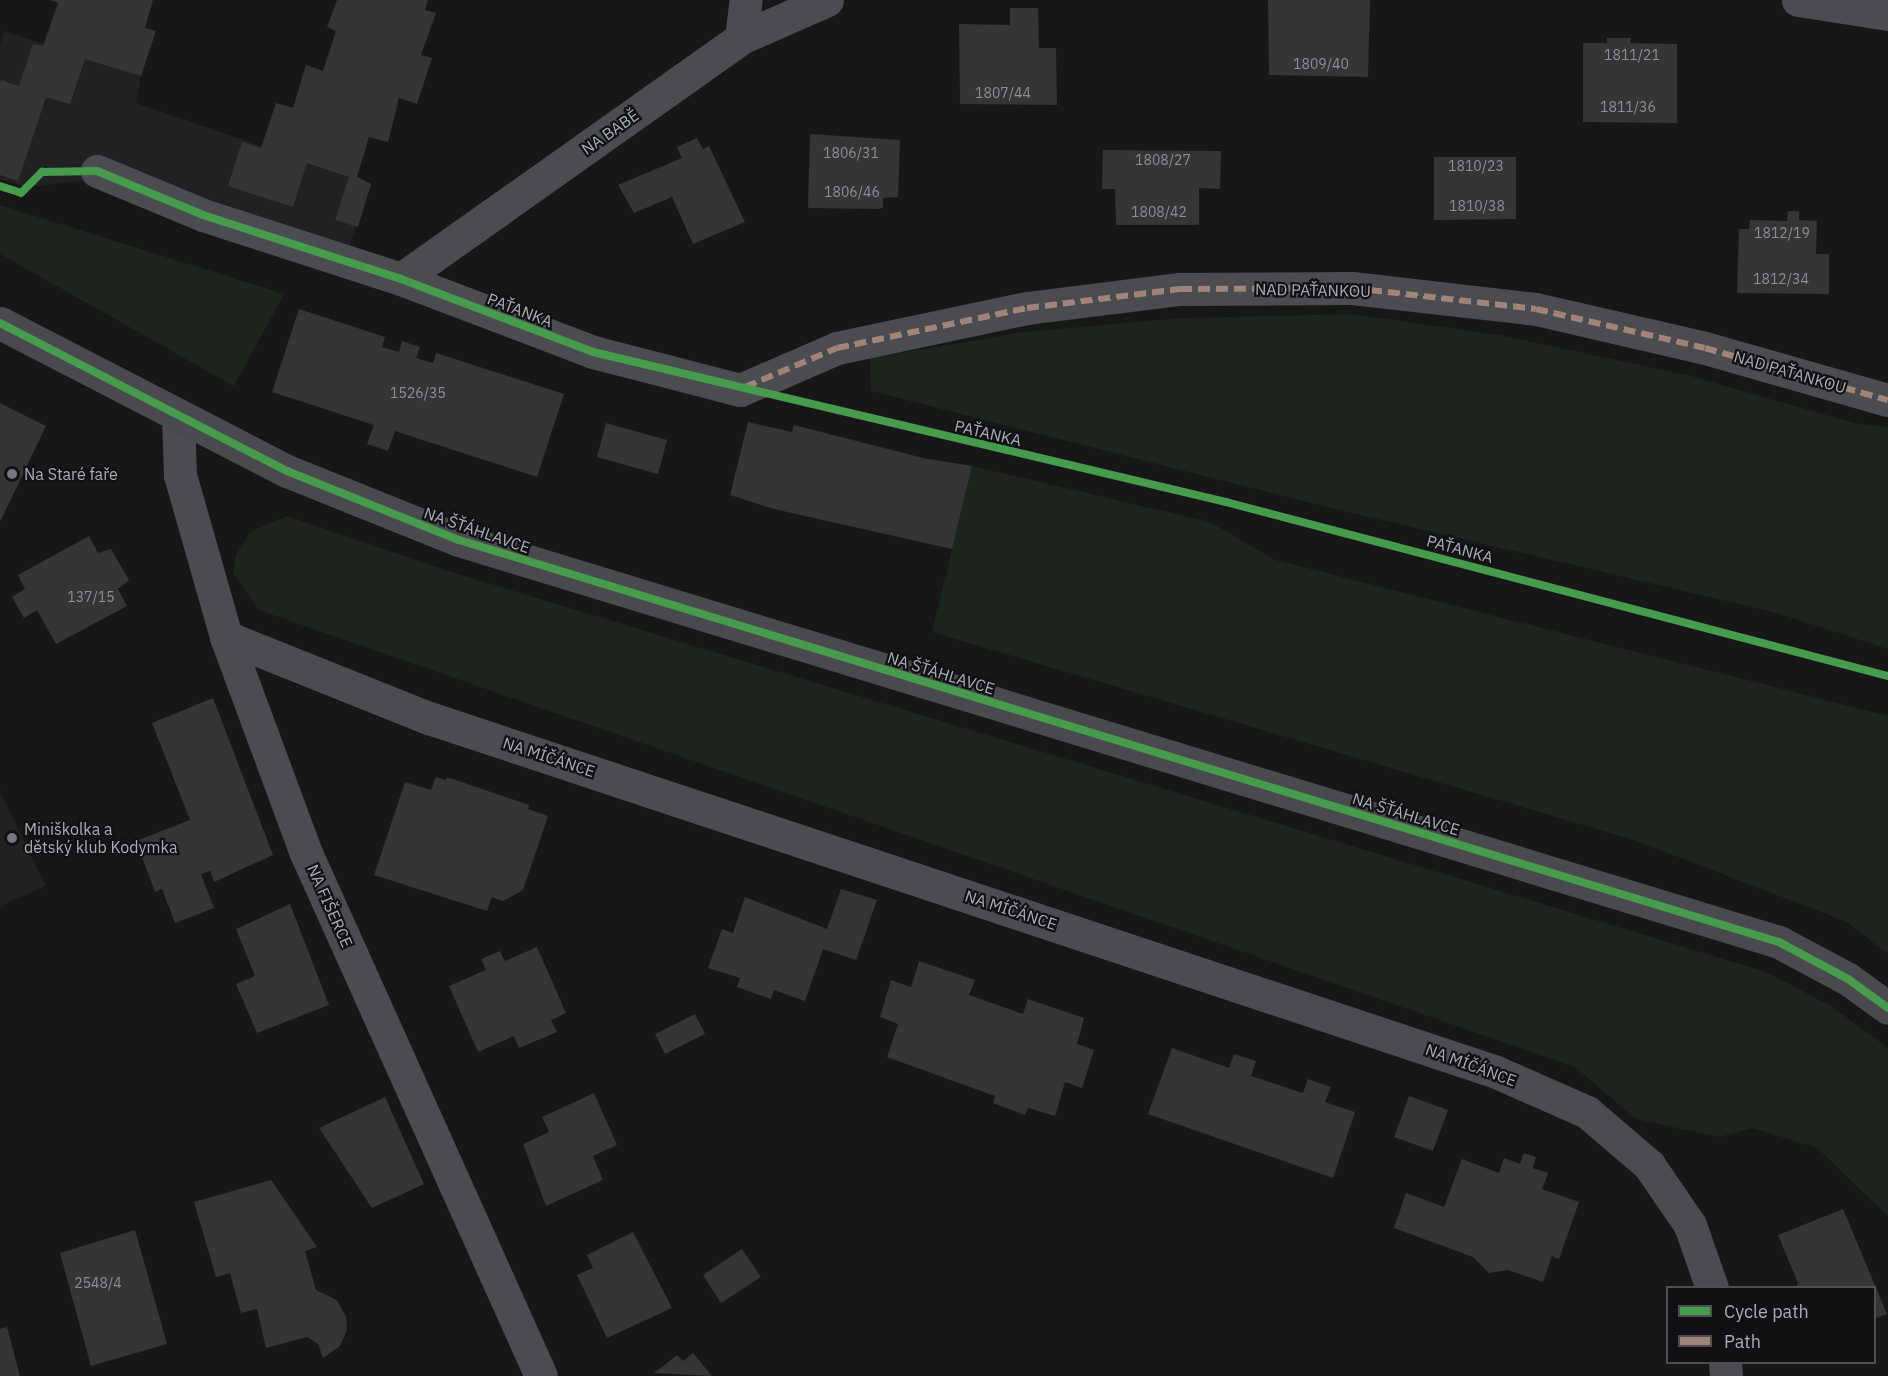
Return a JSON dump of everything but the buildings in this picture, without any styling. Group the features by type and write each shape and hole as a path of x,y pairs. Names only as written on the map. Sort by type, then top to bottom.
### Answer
{"street":[{"path":"741,38 746,0"},
{"name":"NA BABĚ","path":"401,279 741,38 827,0"},
{"path":"1798,0 1888,14"},
{"name":"PAŤANKA","path":"97,171 202,215 401,279 593,352 740,390"},
{"name":"NAD PAŤANKOU","path":"740,390 837,348 1027,308 1180,289 1352,288 1536,309 1705,348 1888,400"},
{"name":"NA ŠŤÁHLAVCE","path":"0,323 178,417 323,488 459,540 1779,942 1848,979 1888,1008"},
{"name":"NA FIŠERCE","path":"178,417 180,475 226,637 306,853 541,1376"},
{"name":"NA MÍČÁNCE","path":"226,637 429,718 1494,1071 1587,1112 1649,1166 1690,1225 1712,1286"}],"shaded area":[{"path":"4,31 141,76 136,103 371,184 349,247 138,175 25,187 0,179 0,45"},
{"path":"0,205 284,294 234,386 0,254"},
{"path":"1352,314 1499,335 1691,376 1854,423 1888,427 1888,649 1777,613 1319,505 871,391 870,358 1024,332 1182,318"},
{"path":"972,466 1210,522 1275,560 1888,716 1888,954 1847,922 1634,840 932,632"},
{"path":"287,516 448,571 1766,972 1831,1006 1888,1048 1888,1216 1817,1148 1753,1128 1719,1137 1636,1119 1575,1067 259,610 233,573 236,555 250,532"},
{"name":"Miniškolka a dětský klub Kodymka","path":"0,791 46,886 0,906"}],"marked path":[{"path":"745,387 837,348 1027,308 1180,289 1352,288 1536,309 1705,348 1888,400"}],"cycle path":[{"path":"0,186 21,193 42,172 97,171 203,215 401,279 593,352 1226,502 1888,676"},
{"path":"0,323 287,471 459,540 1779,942 1848,979 1888,1008"}],"place":[{"name":"Na Staré faře","path":"12,474"},
{"name":"Miniškolka a dětský klub Kodymka","path":"12,838"}]}
